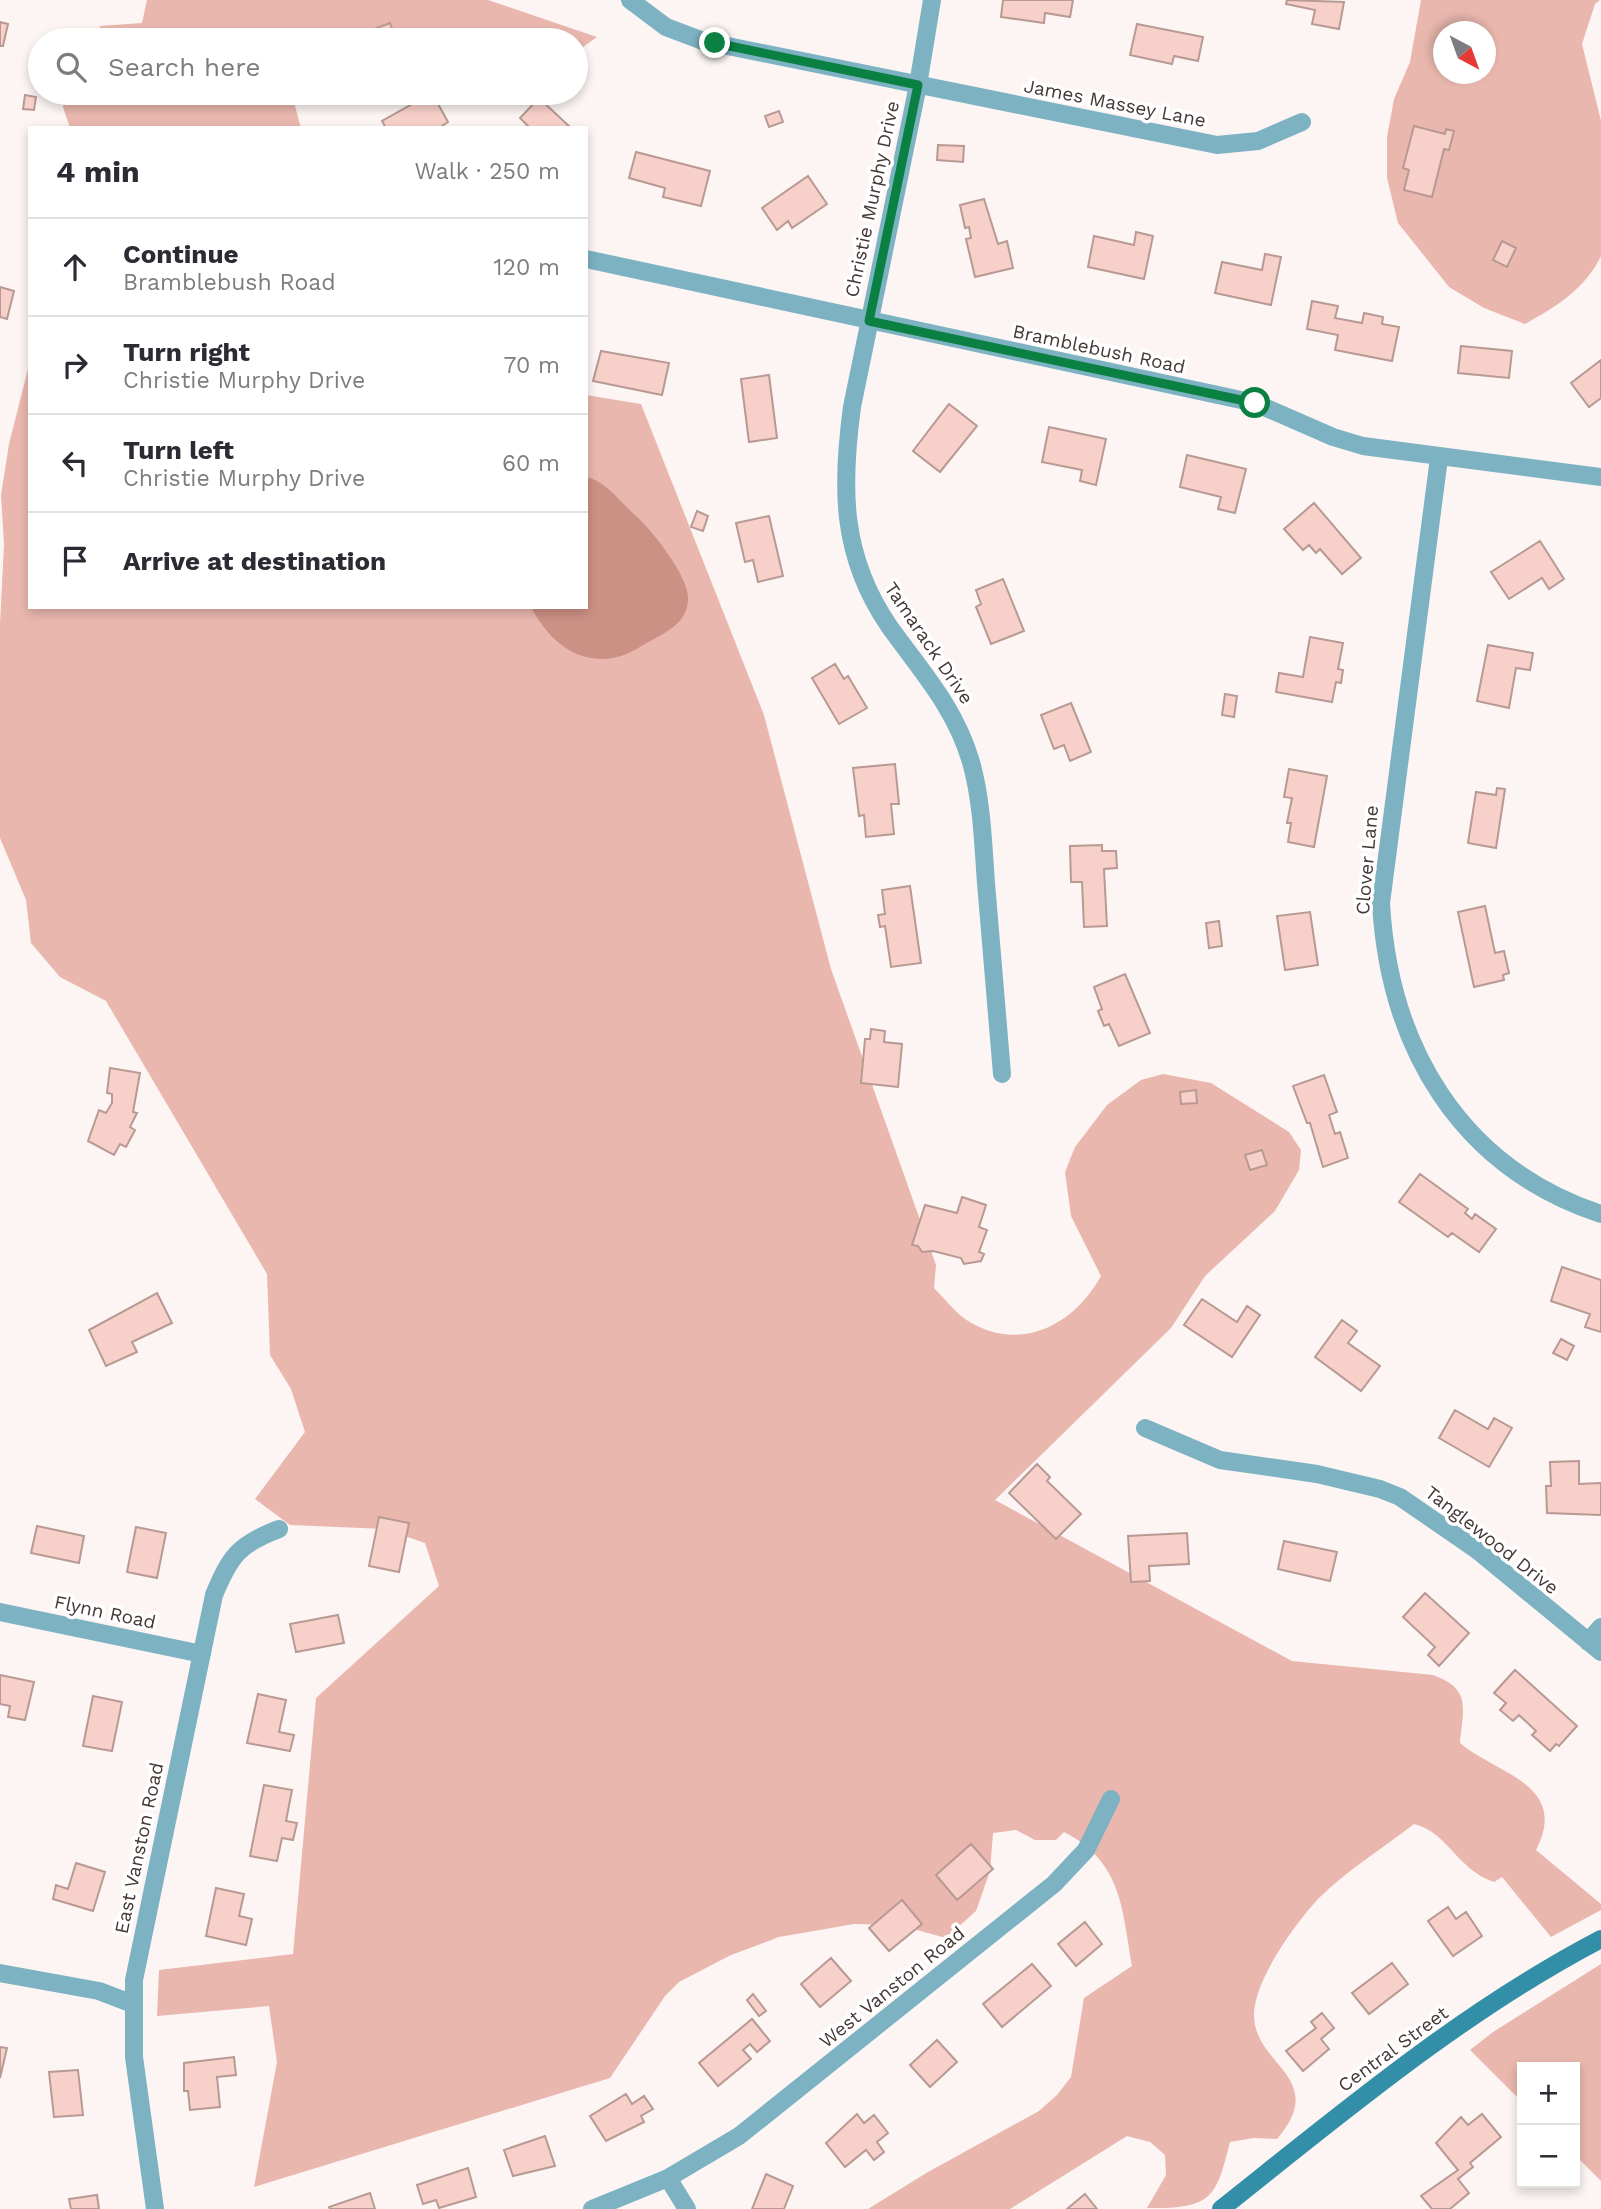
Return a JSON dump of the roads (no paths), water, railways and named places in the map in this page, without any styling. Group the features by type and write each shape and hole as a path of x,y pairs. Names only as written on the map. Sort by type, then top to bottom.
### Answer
{"main road":[{"name":"Central Street","path":"1221,2209 1355,2102 1446,2035 1492,2004 1601,1939"}],"street":[{"name":"Christie Murphy Drive","path":"630,0 655,21 690,37 918,85"},
{"name":"Christie Murphy Drive","path":"869,321 918,85 932,0"},
{"name":"James Massey Lane","path":"918,85 1217,145 1258,141 1302,122"},
{"name":"Bramblebush Road","path":"588,258 1255,403 1333,437 1363,446 1601,477"},
{"name":"Tamarack Drive","path":"869,321 845,459 848,524 859,566 875,603 946,703 972,763 980,808 1002,1074"},
{"name":"Clover Lane","path":"1439,458 1381,902 1383,944 1408,1036 1431,1082 1462,1123 1520,1174 1565,1200 1601,1214"},
{"name":"Tanglewood Drive","path":"1145,1428 1220,1460 1317,1474 1380,1489 1400,1497 1476,1550 1595,1647"},
{"name":"East Vanston Road","path":"155,2209 134,2057 133,2004 137,1956 214,1595 229,1563 249,1540 279,1529"},
{"name":"Flynn Road","path":"0,1612 202,1654"},
{"path":"1595,1647 1601,1627"},
{"name":"West Vanston Road","path":"668,2178 739,2136 1054,1884 1086,1850 1111,1798"},
{"path":"0,1973 99,1991 133,2004"},
{"path":"592,2209 668,2178 688,2209"}]}
